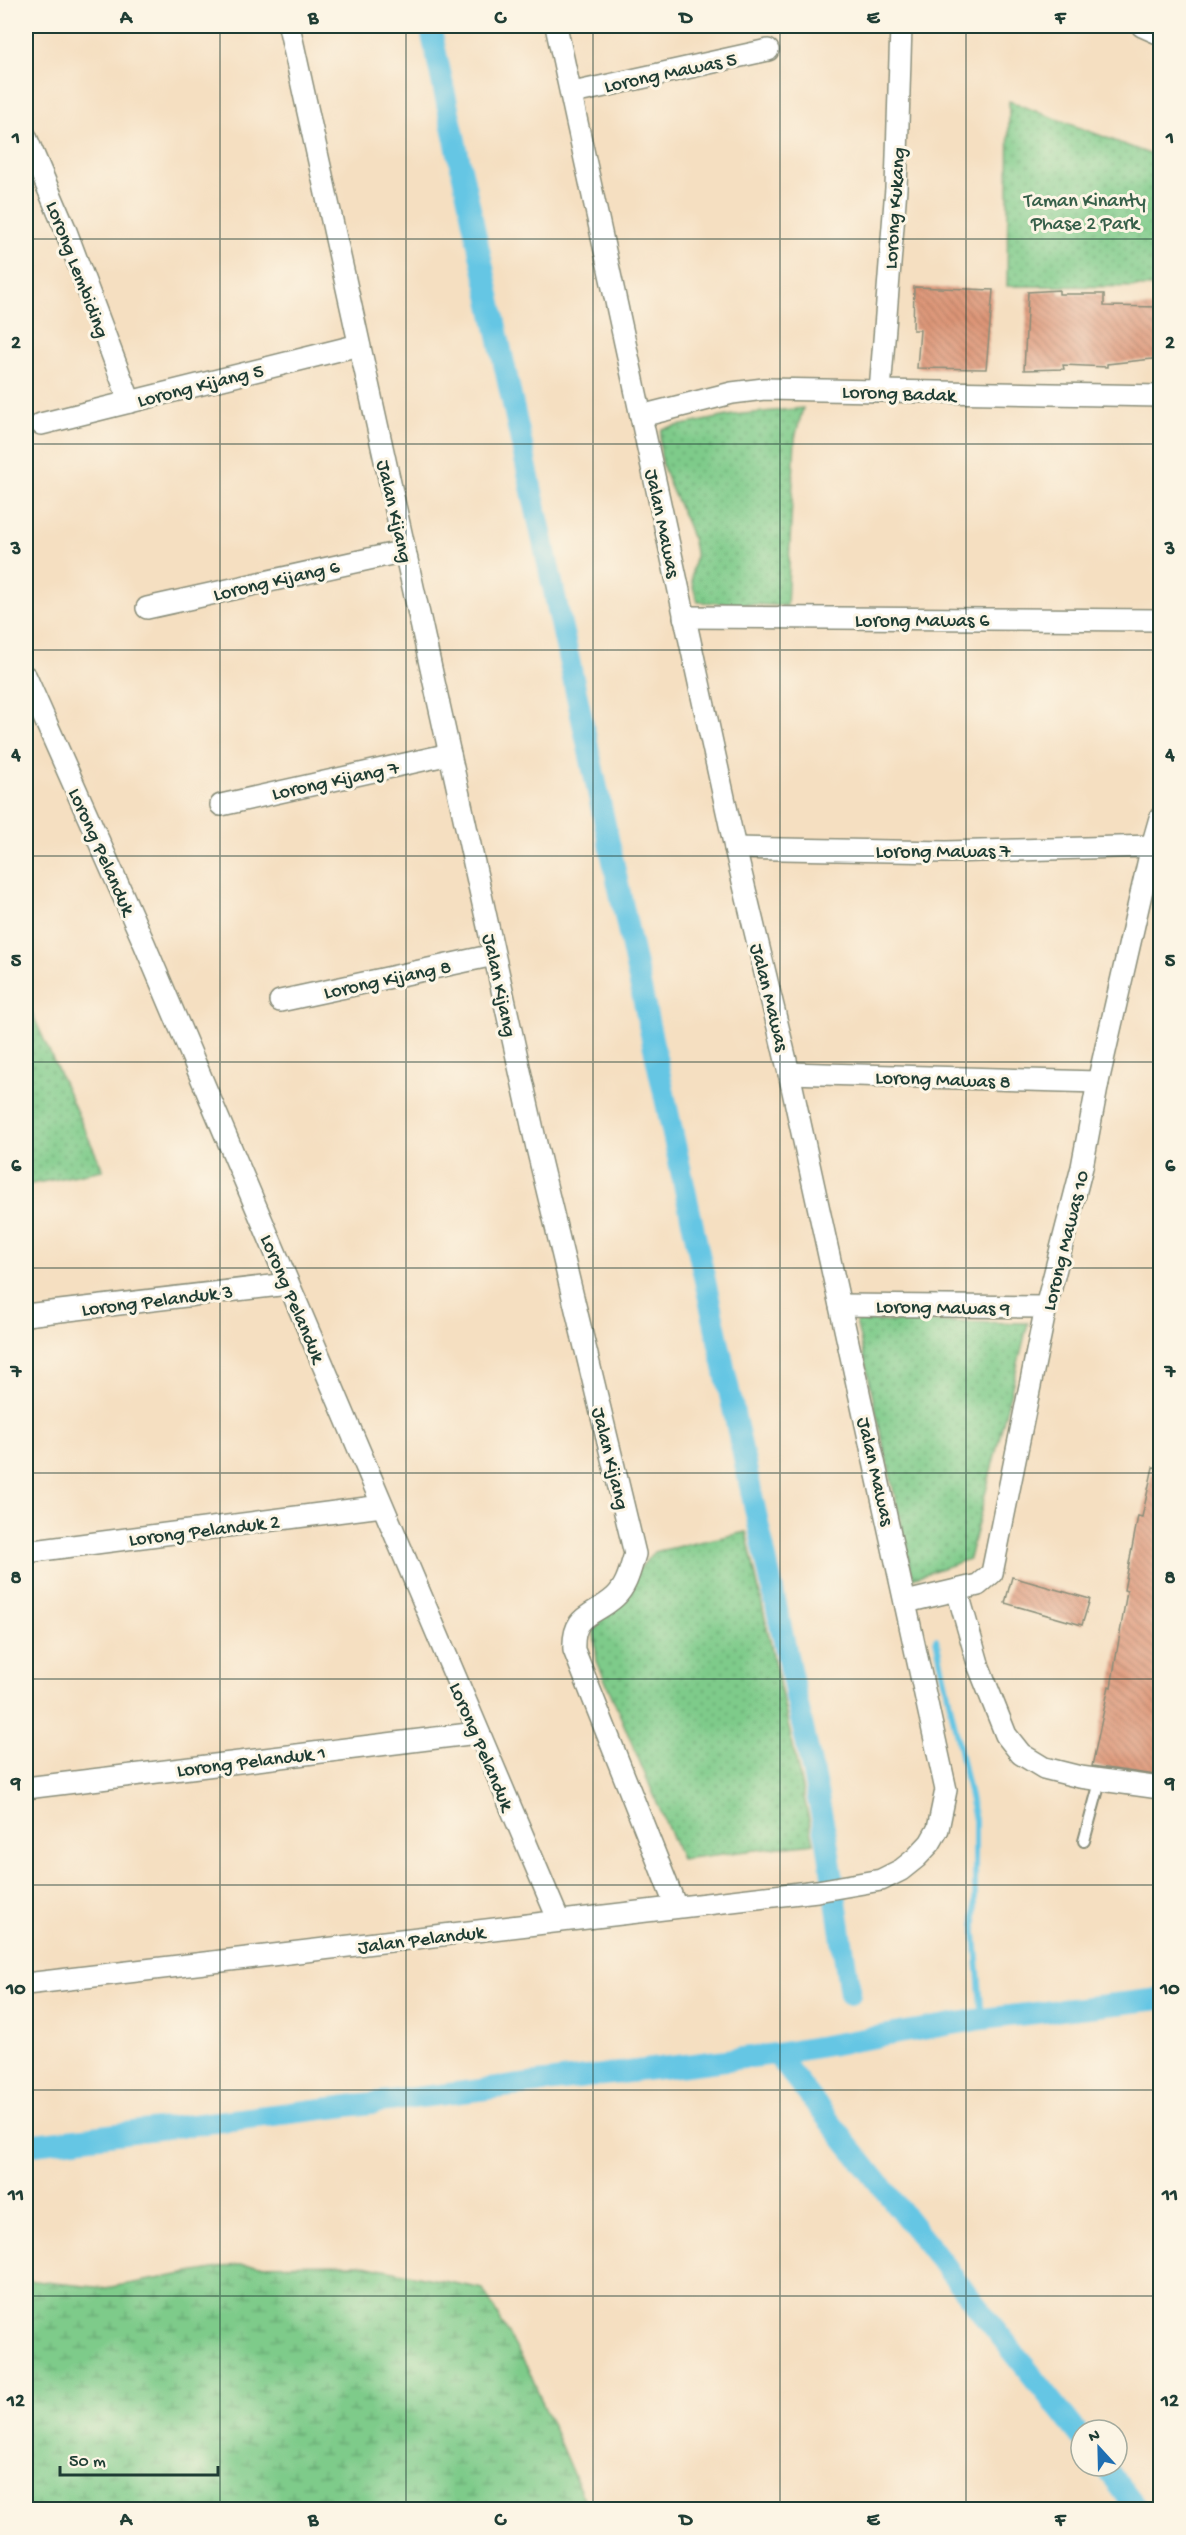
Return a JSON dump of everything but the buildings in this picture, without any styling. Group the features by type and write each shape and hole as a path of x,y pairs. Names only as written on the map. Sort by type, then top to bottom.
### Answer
{"street":[{"name":"Jalan Kijang","path":"289,26 540,1159 635,1554 627,1581 614,1598 589,1613 575,1628 574,1650 676,1907"},
{"name":"Jalan Mawas","path":"556,26 573,93 735,848 789,1073 946,1790 938,1829 930,1843 901,1870 881,1880 817,1891"},
{"name":"Lorong Kukang","path":"880,391 896,188 901,26"},
{"path":"1142,26 1161,34"},
{"name":"Lorong Mawas 5","path":"573,93 768,50"},
{"name":"Lorong Lembiding","path":"26,137 63,226 130,402"},
{"name":"Lorong Kijang 5","path":"41,424 359,345"},
{"name":"Lorong Badak","path":"641,416 732,393 764,389 1161,396"},
{"name":"Lorong Kijang 6","path":"147,608 405,551"},
{"name":"Lorong Mawas 6","path":"684,617 1161,620"},
{"name":"Lorong Pelanduk","path":"26,677 144,943 559,1922"},
{"name":"Lorong Kijang 7","path":"221,805 450,754"},
{"name":"Lorong Mawas 10","path":"906,1602 978,1585 992,1573 1046,1307 1082,1167 1098,1082 1152,846 1161,818"},
{"name":"Lorong Mawas 7","path":"735,848 946,852 1152,846"},
{"name":"Lorong Kijang 8","path":"280,1001 494,955"},
{"name":"Lorong Mawas 8","path":"789,1073 1098,1082"},
{"name":"Lorong Pelanduk 3","path":"26,1315 288,1284"},
{"name":"Lorong Mawas 9","path":"840,1305 1046,1307"},
{"name":"Lorong Pelanduk 2","path":"26,1552 382,1506"},
{"path":"957,1590 979,1668 1006,1735 1021,1754 1044,1768 1100,1782 1161,1788"},
{"name":"Lorong Pelanduk 1","path":"26,1788 477,1733"},
{"name":"Jalan Pelanduk","path":"26,1984 817,1891"}],"lane":[{"path":"1084,1841 1100,1782"}],"green space":[{"name":"Taman Kinanty Phase 2 Park","path":"1009,101 1160,158 1160,287 1007,286"},
{"path":"803,408 795,438 787,606 698,602 692,579 695,553 692,537 666,476 660,445 662,429 733,415"},
{"path":"26,1000 103,1170 26,1185"},
{"path":"856,1321 1028,1323 969,1559 913,1578"},
{"path":"746,1532 814,1843 681,1859 597,1661 592,1612 627,1583 654,1552"},
{"path":"359,2264 483,2289 528,2369 588,2509 26,2509 26,2280 105,2288 236,2265"}],"waterway":[{"path":"430,26 812,1769 827,1841 850,1994"},
{"path":"936,1639 975,1820 975,1934 982,2019"},
{"path":"26,2145 776,2054 982,2019 1160,1999"},
{"path":"776,2054 1069,2422"},
{"path":"1113,2478 1138,2510"}]}
